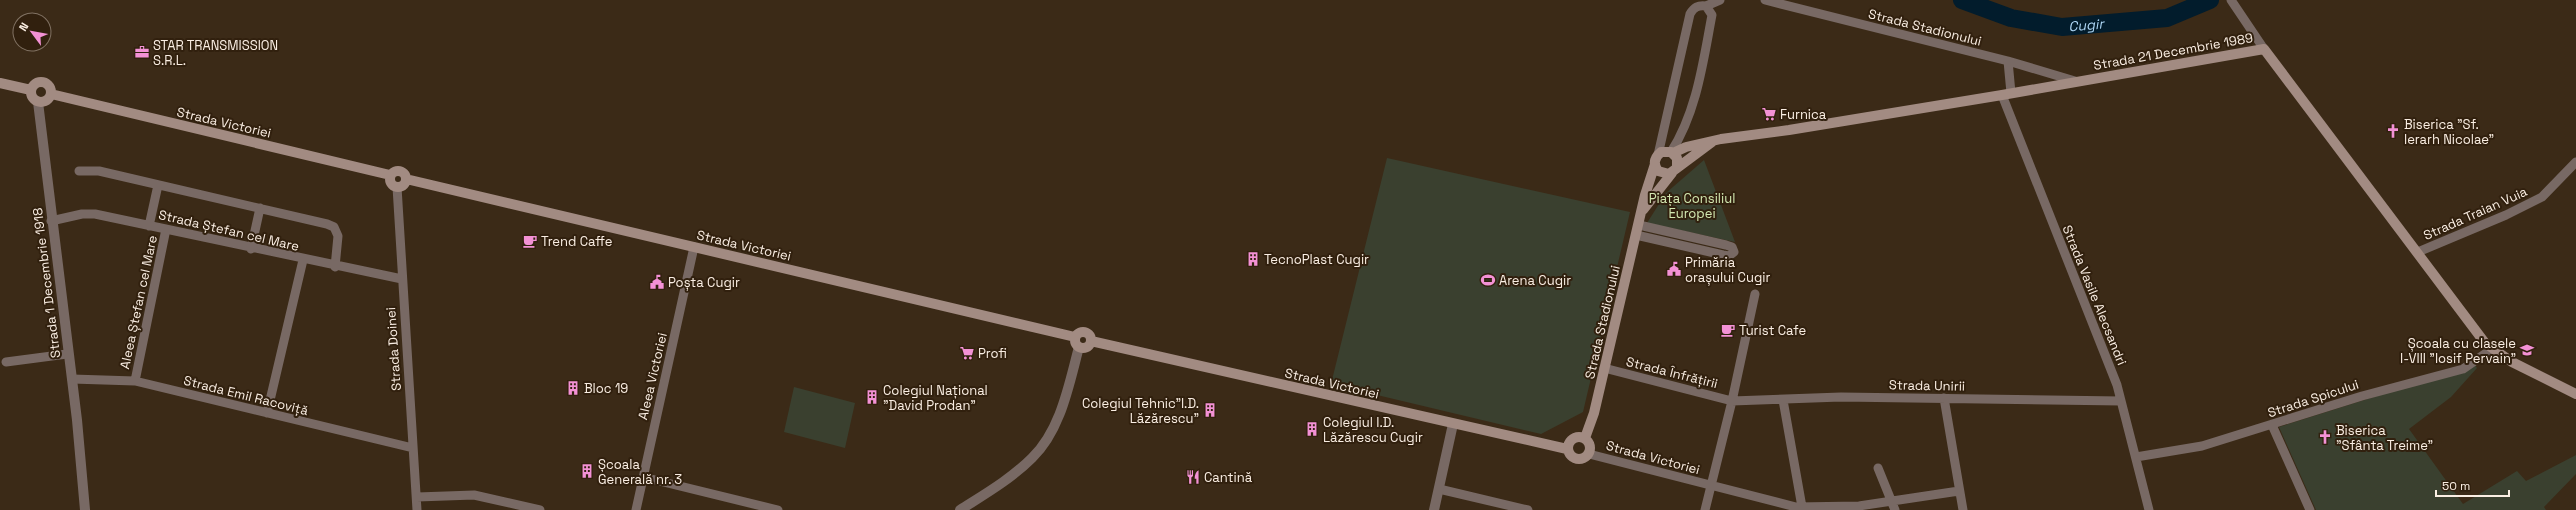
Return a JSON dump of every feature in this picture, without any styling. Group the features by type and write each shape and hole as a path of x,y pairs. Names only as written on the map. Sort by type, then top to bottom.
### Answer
{"main road":[{"name":"Strada 21 Decembrie 1989","path":"1672,152 1715,140 2007,94 2264,49 2418,252 2477,334 2492,349 2531,373 2576,394"},
{"path":"0,83 31,90"},
{"path":"36,83 42,83 48,86 51,94 44,102 38,102 32,96 31,90 36,83"},
{"name":"Strada Victoriei","path":"51,94 390,175"},
{"name":"Strada 21 Decembrie 1989","path":"1675,170 1715,140"},
{"path":"1664,151 1672,152 1678,161 1675,170 1661,173 1656,160 1664,151"},
{"name":"Strada Stadionului","path":"1585,438 1604,368 1641,212 1656,160"},
{"path":"400,170 405,174 406,179 404,184 397,187 391,182 390,175 394,171 400,170"},
{"name":"Strada Stadionului","path":"1641,212 1675,170"},
{"name":"Strada Victoriei","path":"406,179 694,247 1077,342 1078,333 1086,332 1092,341 1567,449"},
{"path":"1077,342 1087,347 1092,341"},
{"path":"1574,437 1585,438 1589,444 1588,454 1583,458 1576,459 1570,456 1567,449 1569,442 1574,437"}],"street":[{"path":"1656,160 1690,14 1693,8 1700,5 1706,6 1720,0"},
{"name":"Strada Stadionului","path":"1765,0 2008,61 2075,81"},
{"path":"2231,0 2264,49"},
{"path":"1672,152 1684,132 1692,106 1712,15 1706,6"},
{"path":"2007,94 2008,61"},
{"name":"Strada Vasile Alecsandri","path":"2007,94 2121,401 2149,510"},
{"name":"Strada 1 Decembrie 1918","path":"38,102 67,354 72,379 85,510"},
{"name":"Strada Traian Vuia","path":"2418,252 2506,215 2542,197 2576,162"},
{"path":"79,171 99,171 260,208 334,228 338,236 334,267"},
{"path":"149,226 158,185"},
{"name":"Strada Doinei","path":"397,187 413,448 418,497 417,510"},
{"path":"251,249 260,208"},
{"name":"Strada Ștefan cel Mare","path":"51,221 82,214 94,214 334,267 402,279"},
{"path":"1636,235 1723,255 1729,256 1734,252 1732,247 1726,245 1639,225"},
{"name":"Aleea Ștefan cel Mare","path":"135,381 166,229"},
{"name":"Aleea Victoriei","path":"636,510 694,247"},
{"path":"267,413 303,260"},
{"path":"1705,510 1732,401 1755,294"},
{"path":"960,510 1017,472 1044,445 1058,418 1077,342"},
{"name":"Strada Spicului","path":"2136,457 2202,446 2362,396 2463,368 2492,349"},
{"path":"6,362 67,354"},
{"name":"Strada Înfrățirii","path":"1604,368 1732,401"},
{"name":"Strada Emil Racoviță","path":"72,379 135,381 413,448"},
{"name":"Strada Unirii","path":"1732,401 1841,398 1944,398 2121,401"},
{"path":"1944,398 1959,491 1964,510"},
{"path":"1783,400 1807,508"},
{"path":"1434,510 1454,424"},
{"path":"2272,424 2310,510"},
{"name":"Strada Victoriei","path":"1588,454 1711,486 1807,508 1894,506 1959,491"},
{"path":"1878,468 1894,506"},
{"path":"643,477 778,510"},
{"path":"1439,489 1528,510"},
{"path":"418,497 474,495 540,510"}],"green space":[{"path":"1387,158 1630,212 1583,412 1541,434 1331,384"},
{"name":"Piața Consiliul Europei","path":"1704,160 1735,242 1647,223 1666,193"},
{"path":"2475,365 2477,368 2451,397 2409,429 2463,504 2517,471 2526,481 2576,455 2576,474 2544,507 2546,510 2316,510 2279,427"},
{"path":"794,387 855,403 845,448 784,432"}],"waterway":[{"name":"Cugir","path":"1962,0 2011,18 2062,27 2167,18 2210,0"}],"place":[{"name":"STAR TRANSMISSION S.R.L.","path":"142,52"},
{"name":"Furnica","path":"1769,114"},
{"name":"Biserica \"Sf. Ierarh Nicolae\"","path":"2393,131"},
{"name":"Trend Caffe","path":"530,241"},
{"name":"TecnoPlast Cugir","path":"1253,259"},
{"name":"Primăria orașului Cugir","path":"1674,269"},
{"name":"Arena Cugir","path":"1488,280"},
{"name":"Poșta Cugir","path":"657,282"},
{"name":"Turist Cafe","path":"1728,330"},
{"name":"Școala cu clasele I-VIII \"Iosif Pervain\"","path":"2527,350"},
{"name":"Profi","path":"967,353"},
{"name":"Bloc 19","path":"573,388"},
{"name":"Colegiul Național \"David Prodan\"","path":"872,397"},
{"name":"Colegiul Tehnic\"I.D. Lăzărescu\"","path":"1210,410"},
{"name":"Colegiul I.D. Lăzărescu Cugir","path":"1312,429"},
{"name":"Biserica \"Sfânta Treime\"","path":"2325,437"},
{"name":"Școala Generală nr. 3","path":"587,471"},
{"name":"Cantină","path":"1193,477"}]}
